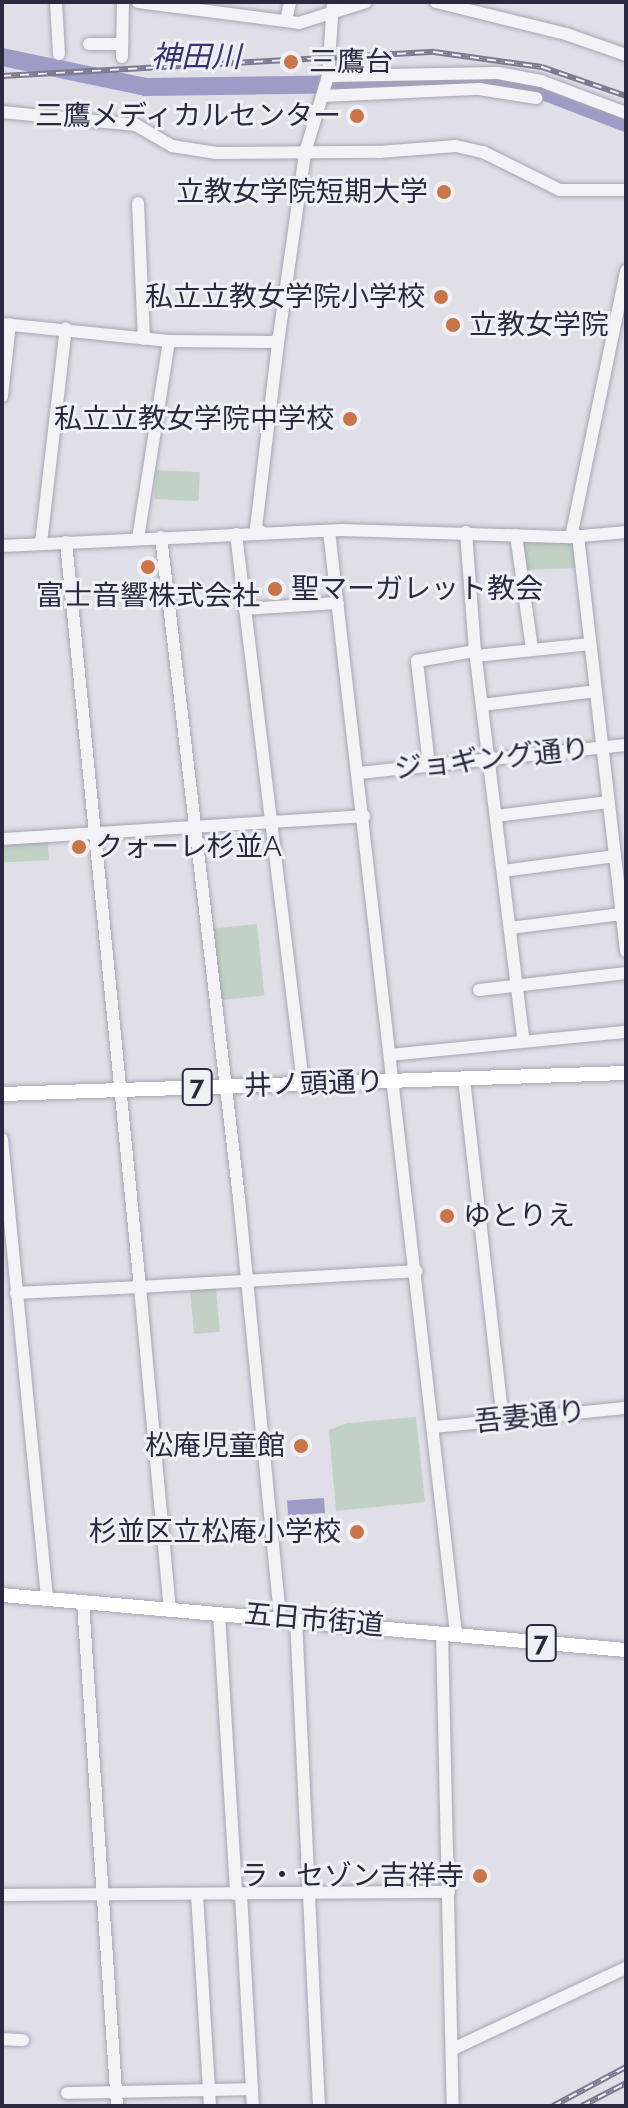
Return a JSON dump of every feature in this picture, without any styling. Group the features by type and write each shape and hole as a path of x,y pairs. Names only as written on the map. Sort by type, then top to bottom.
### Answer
{"main road":[{"name":"井ノ頭通り","path":"2,1094 626,1073"},
{"name":"五日市街道","path":"2,1595 626,1650"}],"street":[{"path":"56,2 59,54"},
{"path":"89,44 122,50 123,2"},
{"path":"138,2 236,7 286,21 306,23 332,8 366,2"},
{"path":"286,21 290,2"},
{"path":"436,2 626,55"},
{"path":"263,533 256,528 279,336 305,153 328,76 332,8"},
{"path":"328,76 498,73 541,81 626,113"},
{"path":"322,96 479,89 536,98"},
{"path":"2,112 136,125 183,150 305,153 456,146 483,152 560,190 626,190"},
{"path":"138,203 144,339"},
{"path":"626,271 575,536 626,951"},
{"path":"2,396 6,324 169,341 275,342 279,336"},
{"path":"41,543 66,328"},
{"path":"138,539 169,341"},
{"path":"2,546 329,531 575,536 626,532"},
{"path":"329,531 434,1427 449,1634 449,1892 455,2048 453,2106"},
{"path":"466,532 475,654 523,1038"},
{"path":"236,534 303,1083"},
{"path":"516,535 532,649"},
{"path":"161,537 288,1618 309,1893 319,2106"},
{"path":"66,542 170,1609"},
{"path":"245,609 338,603"},
{"path":"429,765 417,661 590,644"},
{"path":"482,705 596,691"},
{"name":"ジョギング通り","path":"359,773 626,745"},
{"path":"496,816 608,802"},
{"path":"2,839 364,816"},
{"path":"503,871 615,856"},
{"path":"510,928 621,914"},
{"path":"479,990 626,973"},
{"path":"390,1055 523,1038 626,1032"},
{"path":"464,1079 503,1420"},
{"path":"2,1139 47,1599"},
{"path":"16,1293 417,1271"},
{"name":"吾妻通り","path":"434,1427 626,1408"},
{"path":"83,1602 117,2106"},
{"path":"219,1613 253,2106"},
{"path":"2,1895 449,1892"},
{"path":"197,1894 210,2106"},
{"path":"455,2048 626,1968"},
{"path":"2,2039 23,2040"},
{"path":"67,2093 252,2089"}],"green space":[{"path":"156,470 200,472 198,501 154,499"},
{"path":"519,538 573,539 578,568 524,570"},
{"path":"48,842 49,860 3,862 2,844"},
{"path":"257,924 265,996 219,1000 211,929"},
{"path":"216,1288 220,1332 194,1334 190,1290"},
{"path":"416,1417 425,1502 336,1511 329,1430 347,1423"}],"water":[{"path":"324,1498 325,1513 288,1516 287,1501"}],"waterway":[{"name":"神田川","path":"2,57 146,87 487,82 538,89 626,123"}],"railway":[{"path":"2,76 434,52 542,67 626,96"},
{"path":"553,2106 626,2067"},
{"path":"582,2106 626,2083"}],"place":[{"name":"三鷹台","path":"291,62"},
{"name":"三鷹メディカルセンター","path":"357,116"},
{"name":"立教女学院短期大学","path":"444,192"},
{"name":"私立立教女学院小学校","path":"441,297"},
{"name":"立教女学院","path":"453,325"},
{"name":"私立立教女学院中学校","path":"350,419"},
{"name":"富士音響株式会社","path":"148,567"},
{"name":"聖マーガレット教会","path":"275,589"},
{"name":"クォーレ杉並A","path":"79,847"},
{"name":"ゆとりえ","path":"447,1216"},
{"name":"松庵児童館","path":"301,1446"},
{"name":"杉並区立松庵小学校","path":"357,1532"},
{"name":"ラ・セゾン吉祥寺","path":"480,1876"}]}
